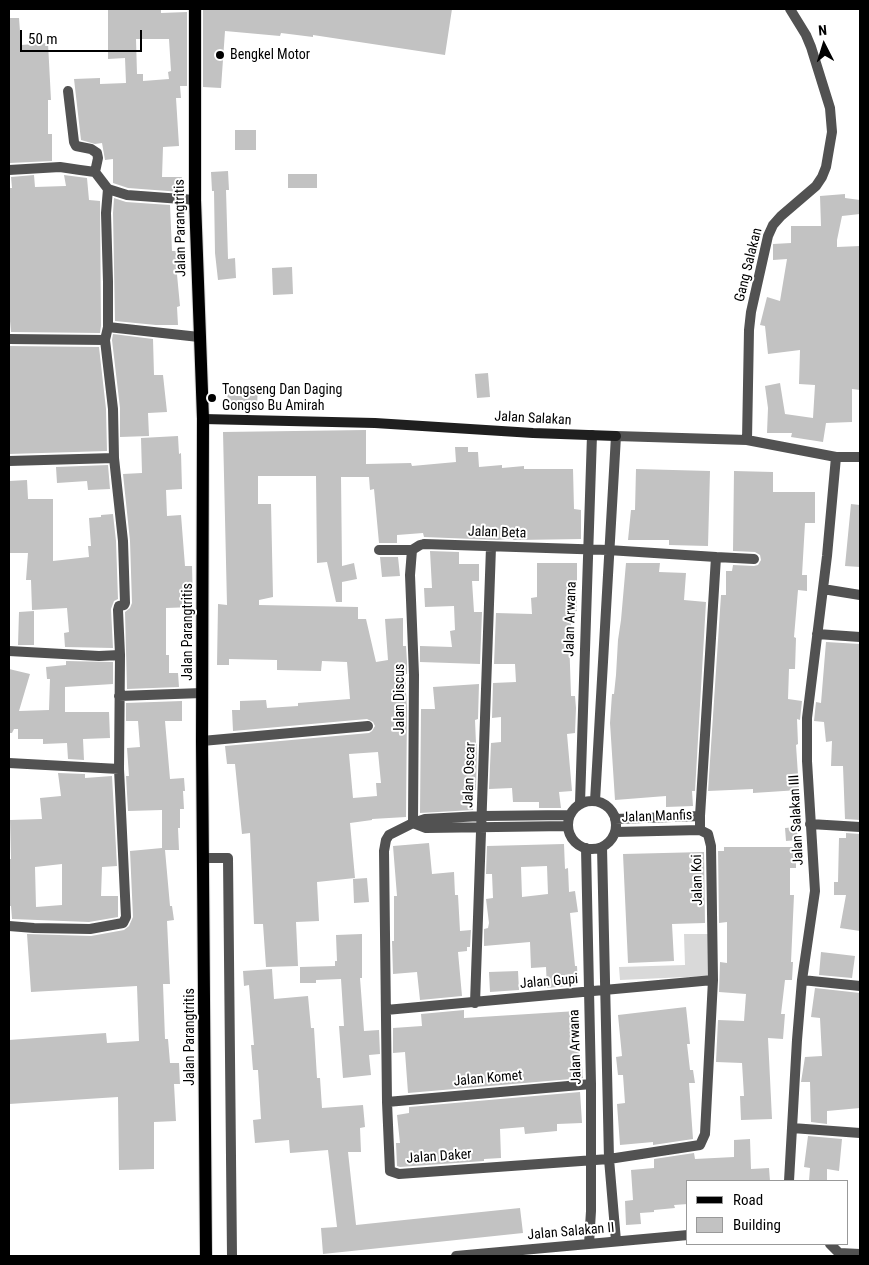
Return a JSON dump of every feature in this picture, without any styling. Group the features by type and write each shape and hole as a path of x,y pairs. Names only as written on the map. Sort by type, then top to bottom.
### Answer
{"main road":[{"name":"Jalan Parangtritis","path":"195,9 195,200 203,419 202,741 206,1256"}],"street":[{"name":"Gang Salakan","path":"747,440 749,330 751,312 768,236 773,225 781,216 816,186 822,178 826,167 832,132 830,108 806,35 790,9"},
{"path":"68,91 74,142 76,146 91,149 97,154 95,172 108,189 127,195 195,200"},
{"path":"9,170 60,167 95,172"},
{"path":"9,926 90,929 119,924 125,921 119,769 120,655 118,610 120,606 125,605 125,598 123,541 114,458 113,409 105,340 108,327 106,213 108,189"},
{"path":"108,327 199,337"},
{"path":"9,339 105,340"},
{"name":"Jalan Salakan","path":"203,419 375,423 497,431 747,440 836,457 860,457"},
{"name":"Jalan Arwana","path":"580,803 592,435"},
{"path":"595,801 616,436"},
{"name":"Jalan Salakan III","path":"789,1180 802,980 815,891 807,761 807,718 823,589 836,457"},
{"path":"9,460 114,458"},
{"name":"Jalan Beta","path":"379,550 412,550 424,544 608,550"},
{"name":"Jalan Oscar","path":"475,1003 491,547"},
{"name":"Jalan Discus","path":"412,550 410,575 414,675 413,823"},
{"path":"608,550 754,559"},
{"name":"Jalan Koi","path":"591,1159 609,1159 695,1147 700,1145 703,1140 713,980 711,846 708,834 700,830 700,816 716,557"},
{"path":"823,589 860,595"},
{"path":"817,634 860,638"},
{"path":"9,651 99,656 120,655"},
{"path":"119,696 202,693"},
{"path":"202,741 368,726"},
{"path":"9,763 119,769"},
{"path":"595,801 606,805 613,814 615,832 612,838 602,847 586,848 574,842 570,836 568,820 574,808 580,803 595,801"},
{"path":"413,823 425,819 482,816 568,820"},
{"name":"Jalan Manfis","path":"615,819 700,816"},
{"path":"413,823 426,828 482,827 568,820"},
{"name":"Jalan Daker","path":"413,823 389,835 384,850 389,1168 394,1173 591,1159"},
{"path":"810,824 860,826"},
{"name":"Jalan Manfis","path":"615,832 700,830"},
{"path":"602,847 609,1159 616,1241"},
{"name":"Jalan Arwana","path":"586,848 591,1084 590,1244"},
{"path":"204,858 228,858 232,1256"},
{"name":"Jalan Gupi","path":"386,1010 713,980"},
{"path":"802,980 860,986"},
{"name":"Jalan Komet","path":"387,1102 591,1084"},
{"path":"792,1128 860,1133"},
{"name":"Jalan Salakan II","path":"456,1256 686,1235"},
{"path":"831,1245 839,1255 860,1254"}],"shaded area":[{"path":"684,934 708,934 709,976 620,980 619,967 685,965"}],"building":[{"path":"108,9 161,9 161,13 187,12 187,86 180,86 181,98 176,98 179,146 163,147 162,177 182,177 181,192 128,188 113,183 113,159 105,160 102,143 95,144 81,140 74,79 100,78 100,84 126,83 125,58 108,59","holes":["136,39 169,39 171,71 168,72 169,79 143,81 143,74 137,74"]},
{"path":"203,9 452,9 445,55 313,35 313,37 281,33 280,36 225,31 221,88 203,87"},
{"path":"9,18 19,18 21,45 48,43 51,100 48,100 48,134 52,134 52,161 10,163"},
{"path":"235,130 256,130 256,150 235,150"},
{"path":"228,171 229,190 226,190 228,259 235,258 236,278 218,280 215,253 214,191 212,191 211,172"},
{"path":"288,174 317,174 317,188 288,188"},
{"path":"34,175 35,187 66,186 64,175 87,178 89,200 100,201 100,333 11,332 9,310 9,188 12,188 11,177"},
{"path":"845,194 845,198 860,200 860,214 842,216 837,240 837,247 860,246 860,390 852,389 852,422 826,423 823,442 791,437 792,433 767,433 768,408 765,386 780,383 785,414 813,418 815,385 799,384 800,350 768,354 765,326 760,325 767,297 780,301 787,259 773,260 773,244 791,243 791,226 821,226 820,196"},
{"path":"114,198 126,202 170,205 172,251 180,251 180,264 176,264 180,306 177,307 178,325 115,321"},
{"path":"292,267 293,294 273,295 272,268"},
{"path":"113,334 153,339 154,375 163,375 167,412 148,413 149,436 120,437 120,408 112,340"},
{"path":"9,346 99,347 106,409 107,451 9,454"},
{"path":"488,373 490,397 477,398 475,374"},
{"path":"228,387 258,388 257,405 227,404"},
{"path":"366,430 366,464 411,463 412,466 456,462 455,447 468,447 468,452 478,452 479,467 502,465 502,468 524,466 524,469 573,469 574,509 581,510 581,539 513,540 513,538 498,540 424,537 423,533 397,535 397,543 379,543 374,489 370,490 369,477 341,477 342,566 354,563 357,579 342,582 342,602 336,602 327,562 317,563 316,476 258,476 258,504 271,504 273,597 259,600 259,605 358,607 358,619 366,619 376,662 388,660 385,619 403,618 403,646 406,646 406,817 372,819 350,823 355,878 317,882 319,921 296,922 298,966 266,967 263,924 254,924 250,833 242,834 235,764 227,764 225,746 369,733 375,726 373,722 367,719 233,731 232,710 240,710 240,701 266,700 267,708 298,706 298,703 350,699 347,662 322,661 321,671 277,670 277,660 229,659 229,665 217,665 218,604 227,605 223,432","holes":["378,752 381,783 376,783 377,796 353,798 349,754"]},
{"path":"178,436 179,454 181,453 182,489 166,490 167,516 181,515 185,566 192,566 193,607 166,608 166,655 169,655 169,673 178,673 179,687 127,689 125,612 132,603 130,541 123,474 142,473 141,438"},
{"path":"108,465 110,489 88,490 87,481 57,483 56,467"},
{"path":"636,469 710,471 708,546 669,545 669,540 628,540 631,510 635,510"},
{"path":"734,471 773,472 773,492 815,492 815,523 805,523 802,575 807,575 807,591 798,590 794,637 796,638 795,669 789,669 788,699 802,701 800,720 797,719 798,744 796,745 799,790 753,793 753,789 708,791 721,595 726,595 726,571 732,571 733,565 758,565 761,560 760,555 755,552 733,551"},
{"path":"27,480 28,499 53,499 53,561 89,557 88,546 91,546 89,518 113,514 118,599 114,601 111,609 113,648 65,647 64,633 69,632 67,608 32,610 31,580 26,580 28,553 9,553 9,481"},
{"path":"851,504 860,505 860,567 845,566"},
{"path":"430,551 459,552 459,564 479,564 479,581 472,581 474,612 482,612 480,664 420,662 420,646 452,647 450,631 455,630 454,606 425,607 424,588 432,588"},
{"path":"380,557 398,557 400,576 382,577"},
{"path":"537,563 577,563 577,611 570,612 572,636 569,636 571,696 575,696 576,708 575,733 567,734 572,791 559,792 561,808 539,808 539,802 513,802 512,788 489,789 491,743 501,742 501,717 492,718 493,683 516,682 515,664 494,664 496,613 532,614 531,598 537,597"},
{"path":"626,563 660,563 659,572 686,573 684,600 706,602 695,791 692,791 693,806 666,807 666,796 615,800 610,723"},
{"path":"34,611 34,645 18,645 19,612"},
{"path":"826,642 860,644 860,820 845,819 843,766 831,766 832,741 826,742 824,722 814,721 816,702 821,703"},
{"path":"66,661 113,662 113,684 65,687 65,712 109,712 110,738 83,739 84,760 68,759 67,743 43,744 43,739 18,739 18,729 14,729 12,733 9,733 9,669 30,674 19,711 49,710 50,679 47,679 46,667 66,665"},
{"path":"479,684 478,719 475,720 477,744 476,790 472,790 473,810 420,813 421,709 435,709 433,687"},
{"path":"182,701 182,721 165,721 170,779 184,778 185,791 183,791 184,809 180,809 180,828 178,828 179,850 165,850 170,906 172,906 174,920 167,921 170,984 163,984 165,1039 168,1039 170,1063 179,1063 180,1084 174,1084 176,1121 154,1122 154,1169 119,1170 118,1097 9,1104 9,1040 106,1033 107,1043 139,1041 137,986 31,992 27,934 91,936 124,930 129,926 133,917 130,851 162,848 162,810 128,811 126,776 129,776 127,748 140,747 138,721 126,721 126,703"},
{"path":"58,773 85,774 85,778 112,776 117,866 102,867 101,896 118,896 118,917 89,922 12,919 11,906 9,906 10,820 42,819 40,798 61,796","holes":["62,864 62,905 36,907 35,867"]},
{"path":"797,827 798,840 786,841 785,828"},
{"path":"846,833 860,834 860,931 840,928 846,895 834,895 834,882 838,882 839,838 846,838"},
{"path":"429,843 432,874 454,872 455,895 458,895 460,931 471,930 470,947 467,947 467,951 458,952 462,996 420,1000 417,972 393,974 394,896 397,896 393,846"},
{"path":"564,844 565,869 568,868 569,892 575,891 578,912 570,913 578,985 547,988 546,967 531,968 530,942 484,946 484,929 488,928 489,923 486,899 493,898 492,874 486,874 487,846","holes":["547,866 548,894 522,897 521,867"]},
{"path":"724,847 796,847 796,868 790,868 790,895 794,895 792,980 785,980 781,1014 785,1014 783,1039 768,1038 772,1119 741,1120 740,1096 744,1096 742,1063 716,1062 718,1020 744,1021 746,994 719,992 720,962 727,963 727,922 719,923 718,851 724,851"},
{"path":"704,852 705,923 672,924 674,961 628,963 623,854"},
{"path":"367,878 369,902 354,903 353,879"},
{"path":"362,934 362,978 360,978 364,1031 379,1030 380,1054 369,1055 371,1075 343,1078 339,1026 344,1026 341,979 316,980 316,983 300,983 300,967 335,966 335,961 337,961 336,935"},
{"path":"821,952 855,956 852,978 819,975"},
{"path":"272,969 274,999 308,996 311,1028 314,1028 317,1078 320,1078 322,1108 363,1105 365,1127 360,1128 361,1152 348,1152 356,1225 520,1208 523,1233 323,1254 321,1228 337,1227 328,1150 290,1153 289,1140 255,1143 253,1120 261,1119 258,1070 253,1070 251,1045 254,1045 249,985 244,986 243,971"},
{"path":"518,971 519,990 490,992 489,972"},
{"path":"815,988 860,993 860,1108 827,1111 827,1124 811,1122 810,1082 801,1082 805,1057 822,1056 820,1018 811,1017"},
{"path":"686,1007 690,1044 687,1044 690,1070 693,1070 695,1083 689,1083 693,1139 653,1145 653,1142 620,1145 617,1104 625,1103 623,1075 618,1075 616,1057 622,1056 618,1015"},
{"path":"464,1010 464,1018 577,1011 579,1054 581,1054 583,1078 408,1093 405,1052 393,1053 393,1028 422,1026 421,1014"},
{"path":"580,1092 582,1123 557,1124 557,1131 525,1134 524,1127 500,1129 501,1158 484,1159 484,1161 397,1166 396,1143 400,1143 397,1115 409,1113 409,1107"},
{"path":"808,1136 842,1139 839,1171 827,1169 827,1180 809,1180 810,1168 804,1167"},
{"path":"750,1139 751,1169 769,1168 770,1180 686,1180 686,1204 674,1205 675,1208 640,1213 641,1224 626,1225 625,1201 633,1200 631,1170 654,1168 654,1159 694,1153 695,1159 734,1157 734,1140"}],"place":[{"name":"Bengkel Motor","path":"220,55"},
{"name":"Tongseng Dan Daging Gongso Bu Amirah","path":"212,398"}]}
